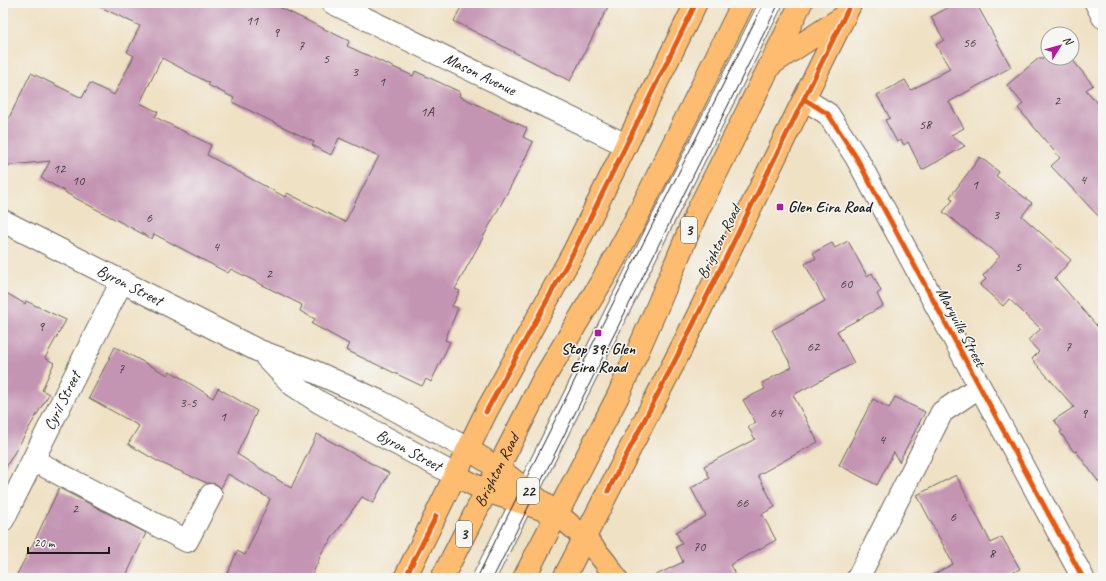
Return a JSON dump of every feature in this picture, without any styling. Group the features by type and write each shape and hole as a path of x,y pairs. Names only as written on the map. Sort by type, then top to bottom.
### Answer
{"main road":[{"path":"405,578 468,449 573,253 696,3"},
{"name":"Brighton Road","path":"442,578 544,378 609,269 634,223 743,3"},
{"name":"Brighton Road","path":"524,578 618,396 656,312 697,212 801,3"},
{"path":"770,65 848,9"},
{"name":"Brighton Road","path":"564,578 682,347 848,9"},
{"name":"Byron Street","path":"468,449 498,469"},
{"name":"22","path":"498,469 525,497 557,514 585,537 600,554 616,578"},
{"name":"Byron Street","path":"455,475 486,491"},
{"path":"486,491 525,497"}],"street":[{"name":"Mason Avenue","path":"334,3 626,144"},
{"path":"484,578 772,3"},
{"path":"1096,3 1103,17"},
{"name":"Maryville Street","path":"804,99 828,114 856,157 979,387 1084,578"},
{"name":"Byron Street","path":"3,221 257,350 317,373 380,402 468,449"},
{"name":"Cyril Street","path":"3,520 122,281"},
{"name":"Byron Street","path":"257,350 272,362 293,385 319,402 455,475"},
{"path":"858,578 942,412 979,387"},
{"path":"33,460 188,541 211,495"}],"building":[{"path":"92,3 271,3 349,41 347,46 413,76 415,71 460,92 459,96 527,128 523,137 533,142 519,171 455,289 460,291 452,306 458,308 445,340 450,342 431,382 426,379 422,386 346,350 349,344 312,324 315,319 300,311 302,305 231,269 228,273 154,234 152,239 66,193 41,178 50,161 3,166 3,130 31,73 82,98 90,83 114,95 134,56 127,52 140,26","holes":["162,58 209,83 208,85 234,98 232,102 314,142 312,145 331,155 339,138 379,156 345,222 287,193 285,197 207,155 211,145 155,117 158,112 140,103"]},
{"path":"463,3 610,3 570,81 454,21"},
{"path":"956,3 976,3 1011,67 949,102 964,128 951,135 965,146 922,170 908,142 904,145 901,140 897,142 885,120 890,118 877,95 905,80 911,90 950,69 936,45 944,40 931,17"},
{"path":"1040,58 1040,66 1078,66 1093,85 1086,90 1103,110 1103,221 1051,166 1060,158 1018,108 1023,104 1007,85"},
{"path":"980,157 999,172 996,176 1032,203 1022,216 1071,260 1055,278 1103,333 1103,488 1076,451 1074,452 1060,432 1062,431 1054,420 1074,407 1032,359 1039,352 1028,340 1041,329 1009,299 1003,306 980,285 986,279 983,276 1000,256 943,212 953,200 950,197"},
{"path":"848,241 867,276 872,273 881,291 877,294 883,306 837,331 854,363 793,395 818,442 758,475 775,507 762,514 776,540 730,565 737,578 650,578 683,562 676,547 682,544 676,532 706,516 691,488 710,478 704,466 755,439 748,427 756,423 743,400 765,389 762,383 792,367 772,330 825,301 805,264 816,258 813,253 832,243 835,248"},
{"path":"3,291 25,304 26,301 66,320 45,358 54,363 42,390 49,394 3,472"},
{"path":"115,347 168,375 170,371 213,398 218,388 257,411 237,454 291,488 317,434 389,473 373,503 362,497 322,552 311,578 226,578 237,551 245,555 270,499 228,474 221,488 216,484 207,483 159,462 128,444 139,426 89,398"},
{"path":"895,397 925,412 899,462 894,452 877,485 839,465 873,399 889,408"},
{"path":"956,475 991,543 1002,537 1020,569 1002,578 927,578 953,564 917,495"},
{"path":"59,488 146,533 125,578 15,578 35,540"}],"tram line":[{"path":"477,578 764,3"},
{"path":"493,578 779,3"}],"cycle path":[{"path":"486,412 573,253 696,3"},
{"path":"608,491 685,341 851,3"},
{"path":"804,99 828,114 856,157 1083,578"},
{"path":"405,578 436,516"}],"place":[{"name":"Glen Eira Road","path":"780,207"},
{"name":"Stop 39: Glen Eira Road","path":"598,333"}]}
